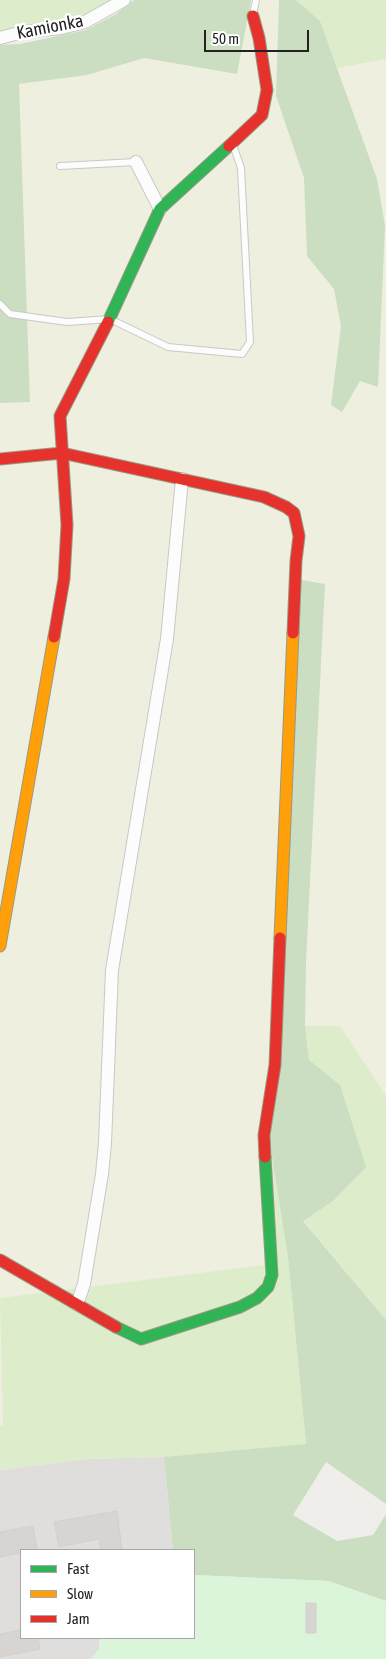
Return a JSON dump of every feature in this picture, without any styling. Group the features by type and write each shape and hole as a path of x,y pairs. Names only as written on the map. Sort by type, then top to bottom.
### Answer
{"street":[{"name":"Kamionka","path":"0,38 85,22 124,0"},
{"path":"0,946 64,579 67,525 60,416 110,319 160,209 262,115 267,90 259,38 253,16"},
{"path":"136,162 160,209"},
{"path":"0,459 62,453 264,497 286,507 294,513 299,536 296,561 274,1064 264,1135 272,1275 268,1287 257,1298 240,1307 141,1339 130,1335 0,1260"},
{"path":"77,1304 84,1284 102,1174 112,970 167,639 182,479"}],"lane":[{"path":"253,16 256,0"},
{"path":"0,304 10,314 67,322 110,319 168,347 242,354 250,342 241,168 232,144"},
{"path":"60,166 136,162"}],"shaded area":[{"path":"164,1457 173,1549 20,1549 20,1639 100,1639 99,1649 91,1659 0,1659 0,1470 85,1459"}],"green space":[{"path":"0,0 117,0 84,18 0,33"},
{"path":"134,0 251,0 237,74 144,58 87,75 19,84 30,402 0,403 0,45 20,44 86,30 116,14"},
{"path":"251,0 279,0 276,96 304,178 307,256 334,289 341,326 331,405 360,381 378,387 377,179 337,68 386,59 386,1096 340,1026 305,1026 306,962 325,584 296,579 264,1265 0,1298 0,403 30,401 18,84 87,75 144,58 237,74"},
{"path":"279,0 296,0 320,21 377,179 385,226 378,387 360,381 342,412 331,405 341,326 334,289 307,256 304,178 276,96"},
{"path":"296,0 386,0 386,59 337,68 320,21"},
{"path":"296,579 325,584 306,962 305,1026 309,1060 340,1085 366,1167 333,1201 303,1221 386,1320 386,1504 326,1462 293,1515 337,1541 373,1535 386,1514 386,1601 328,1581 195,1575 195,1549 173,1549 164,1457 306,1444 288,1257 270,1144"},
{"path":"305,1026 340,1026 386,1096 386,1320 303,1220 333,1201 340,1085 309,1061"},
{"path":"270,1144 288,1257 306,1445 164,1457 85,1459 0,1470 0,1426 3,1425 0,1298 264,1265"},
{"path":"0,1304 3,1426 0,1426"},
{"path":"195,1575 328,1581 386,1601 386,1659 91,1659 99,1649 100,1639 195,1639"}],"building":[{"path":"117,1511 122,1549 101,1549 99,1539 59,1547 54,1522"},
{"path":"33,1526 37,1549 20,1549 20,1553 0,1557 0,1532"},
{"path":"306,1603 316,1603 316,1633 306,1633"},
{"path":"20,1630 20,1639 38,1639 40,1649 0,1657 0,1634"}],"traffic: fast":[{"path":"108,322 160,209 229,146"},
{"path":"116,1327 141,1339 240,1307 257,1298 268,1287 272,1275 265,1157"}],"traffic: slow":[{"path":"280,938 293,633"},
{"path":"0,946 54,637"}],"traffic: jam":[{"path":"229,146 262,115 267,90 259,38 253,16"},
{"path":"54,637 64,579 67,525 60,416 108,322"},
{"path":"0,459 62,453 264,497 286,507 294,513 299,536 293,633"},
{"path":"265,1157 264,1135 275,1065 280,938"},
{"path":"0,1260 116,1327"}]}
